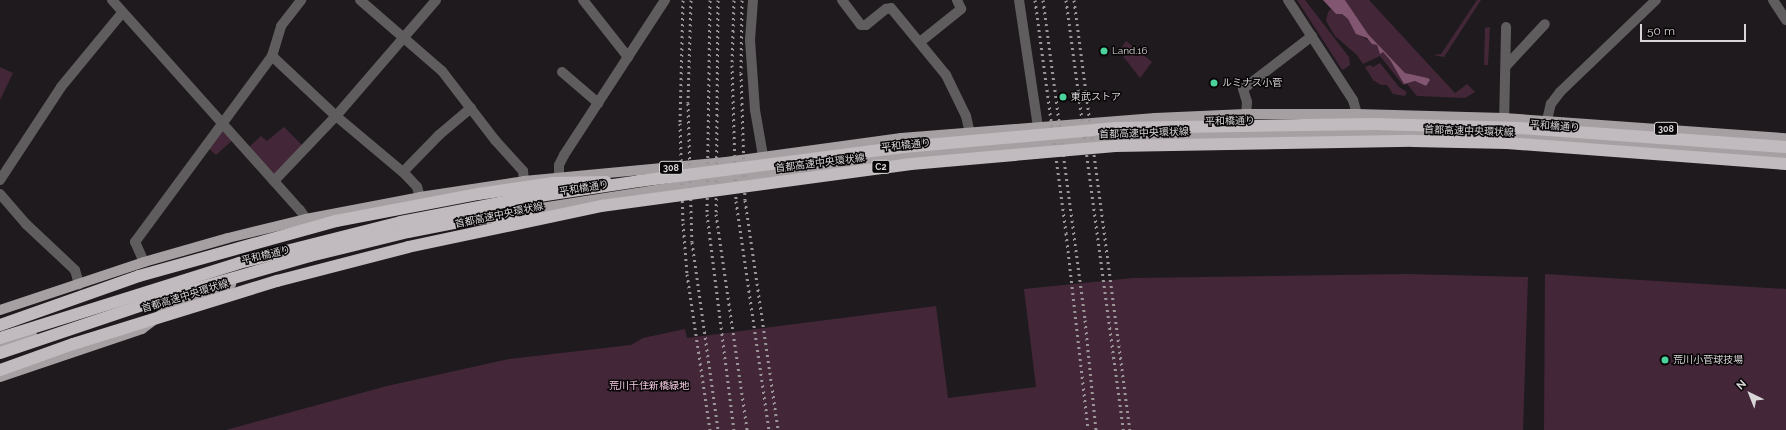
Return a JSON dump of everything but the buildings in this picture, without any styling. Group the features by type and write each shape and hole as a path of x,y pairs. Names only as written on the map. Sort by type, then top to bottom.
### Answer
{"highway":[{"name":"首都高速中央環状線","path":"0,338 239,263 401,222 519,199 639,181 904,147 1139,128 1374,124 1520,128 1786,147"},
{"name":"首都高速中央環状線","path":"0,370 95,337 277,281 408,247 601,206 911,164 1138,145 1260,141 1492,143 1786,164"},
{"path":"0,325 139,276 336,221 478,194 553,183 639,181"},
{"path":"0,353 160,300 310,256 408,232 469,220 601,206"}],"main road":[{"name":"平和橋通り","path":"0,310 144,262 306,219 420,197 524,181 672,168 901,138 1038,127 1246,114 1357,114 1545,120 1786,138"},
{"name":"平和橋通り","path":"0,346 152,297 297,260 497,216 583,200 727,179 910,156 1042,144 1198,134 1504,134 1786,156"},
{"path":"0,377 142,329 179,301 297,260"}],"street":[{"path":"112,0 122,13 274,181 306,219"},
{"path":"144,262 135,242 272,56 280,26 301,0"},
{"path":"360,0 442,71 523,171 524,181"},
{"path":"274,181 336,116 436,0"},
{"path":"582,0 628,57"},
{"path":"559,177 558,165 665,0"},
{"path":"753,0 750,40 755,110 763,156"},
{"path":"842,0 861,25 866,25 886,9 891,8 946,75 966,116 970,133"},
{"path":"920,42 960,9 957,0"},
{"path":"1020,0 1038,127"},
{"path":"1288,0 1353,100 1357,114"},
{"path":"1544,137 1545,120 1551,104 1560,92 1656,0"},
{"path":"1773,0 1786,20"},
{"path":"0,180 61,87 122,13"},
{"path":"1506,66 1545,24"},
{"path":"1504,134 1506,28"},
{"path":"1246,114 1247,102 1243,89 1312,36"},
{"path":"272,56 336,116 403,172 417,187 420,197"},
{"path":"562,72 598,103"},
{"path":"403,172 439,134 471,108"},
{"path":"0,194 26,224 75,270 79,284"}],"green space":[{"path":"1297,0 1305,0 1349,57 1350,65 1343,70 1341,68"},
{"path":"1345,0 1369,0 1455,93 1467,84 1475,92 1465,98 1417,96 1407,84 1403,85 1380,56 1363,64 1357,55 1335,36 1326,21 1328,12 1331,9 1336,14 1342,14 1348,19 1361,36 1377,45 1380,53 1383,52 1390,60 1404,84 1415,81 1426,86 1428,78 1405,73 1368,34"},
{"path":"1477,0 1481,0 1444,57 1433,55 1441,54"},
{"path":"1490,27 1488,65 1484,65 1485,28"},
{"path":"1126,41 1152,62 1140,78 1119,51"},
{"path":"1380,63 1399,87 1407,92 1405,96 1393,94 1387,85 1381,85 1373,80 1365,67 1370,65 1373,67"},
{"path":"0,67 13,73 0,100"},
{"path":"222,126 234,139 216,155 207,147"},
{"path":"284,127 304,147 275,176 248,148 261,136 267,141"},
{"name":"荒川千住新橋緑地","path":"1407,274 1528,277 1523,430 226,430 387,386 509,359 631,345 643,338 685,329 687,338 936,306 948,398 1036,387 1024,289 1133,278"},
{"name":"荒川小菅球技場","path":"1545,274 1786,289 1786,430 1544,430"}],"shaded area":[{"path":"1323,0 1345,0 1368,34 1405,73 1428,78 1430,80 1426,86 1415,81 1404,84 1390,60 1383,52 1380,54 1377,45 1372,44 1367,38 1356,34 1348,19 1342,14 1336,14"}],"railway":[{"path":"683,0 680,123 683,223 687,274 710,430"},
{"path":"691,0 688,103 692,242 718,430"},
{"path":"710,0 707,214 734,430"},
{"path":"718,0 716,214 747,430"},
{"path":"734,0 732,65 736,201 769,430"},
{"path":"742,0 741,73 745,200 778,430"},
{"path":"1035,0 1066,233 1088,430"},
{"path":"1043,0 1085,320 1096,430"},
{"path":"1066,0 1123,430"},
{"path":"1074,0 1130,430"}],"place":[{"name":"Land.16","path":"1104,51"},
{"name":"ルミナス小菅","path":"1214,83"},
{"name":"東武ストア","path":"1063,97"},
{"name":"荒川小菅球技場","path":"1665,360"}]}
